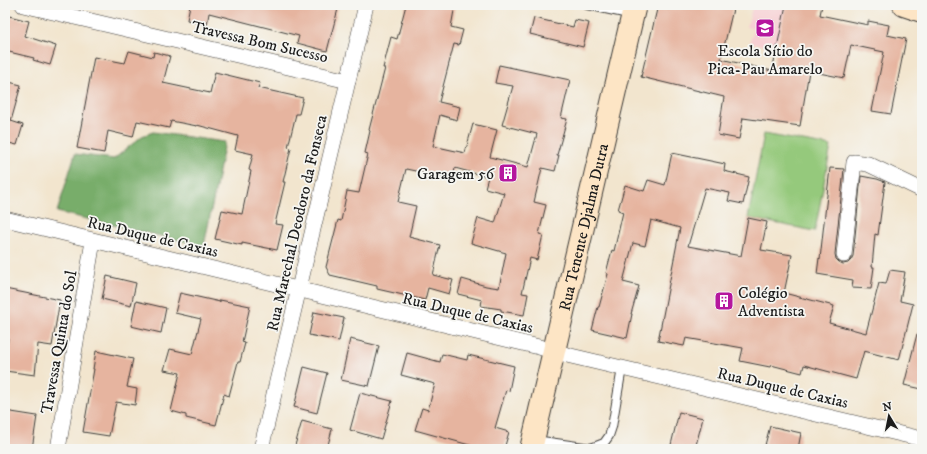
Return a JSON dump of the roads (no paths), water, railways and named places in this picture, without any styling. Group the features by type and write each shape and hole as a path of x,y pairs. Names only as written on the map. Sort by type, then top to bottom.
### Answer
{"main road":[{"path":"904,5 922,11"},
{"name":"Rua Tenente Djalma Dutra","path":"532,444 634,10"}],"street":[{"name":"Travessa Bom Sucesso","path":"23,5 348,80"},
{"name":"Rua Marechal Deodoro da Fonseca","path":"261,449 366,5"},
{"path":"844,255 854,162 868,164 922,190"},
{"name":"Rua Duque de Caxias","path":"5,219 922,439"},
{"name":"Travessa Quinta do Sol","path":"58,449 94,241"}],"lane":[{"path":"587,5 634,10"},
{"path":"532,444 592,448 604,443 609,436 612,427 622,368"}],"place":[{"name":"Escola Sítio do Pica-Pau Amarelo","path":"765,28"},
{"name":"Garagem 56","path":"508,173"},
{"name":"Colégio Adventista","path":"724,301"}]}
